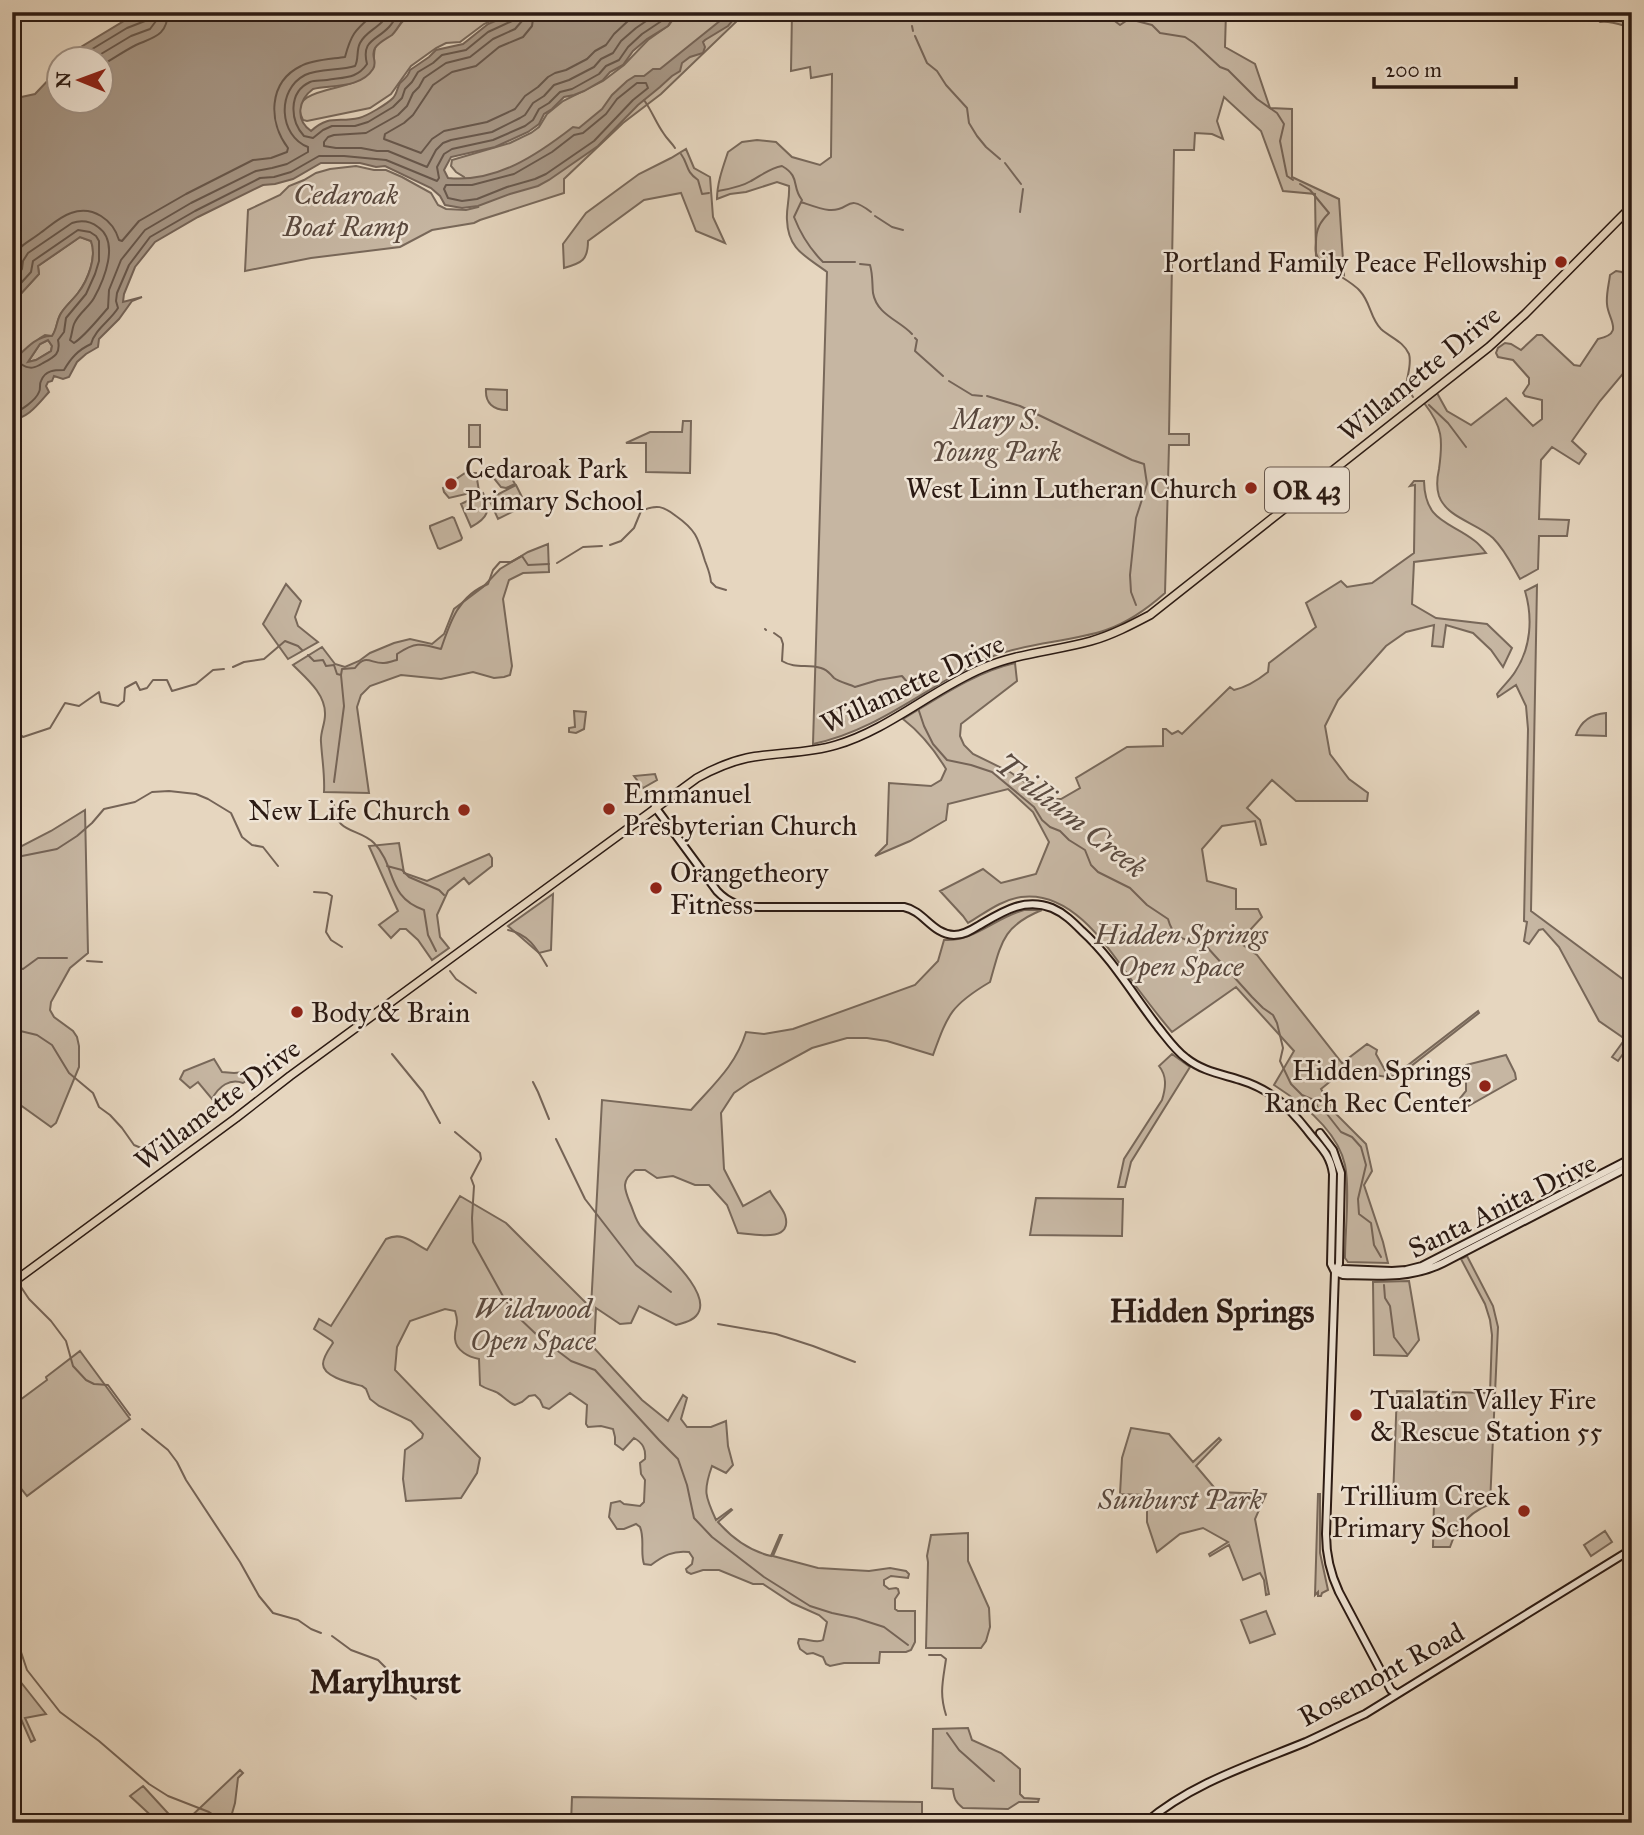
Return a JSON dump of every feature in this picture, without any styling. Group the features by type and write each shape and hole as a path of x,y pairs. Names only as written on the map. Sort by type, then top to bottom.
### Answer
{"main road":[{"name":"Willamette Drive","path":"12,1283 697,778 720,766 745,759 841,744 867,733 979,670 1024,654 1104,637 1150,615 1489,347 1632,206"},
{"path":"655,807 718,891 727,900 738,905 904,907 919,913 937,930 951,934 964,933 1002,911 1017,906 1039,905 1057,910 1098,946 1185,1058 1205,1069 1265,1091 1282,1102 1303,1122 1324,1150 1332,1169 1334,1182 1331,1264 1335,1272"},
{"path":"1320,1133 1334,1150 1341,1177 1326,1534 1328,1559 1341,1597 1391,1690 1397,1694"},
{"name":"Santa Anita Drive","path":"1335,1272 1343,1269 1398,1270 1420,1266 1632,1158"},
{"name":"Santa Anita Drive","path":"1335,1272 1343,1275 1394,1276 1423,1272 1632,1165"},
{"name":"Rosemont Road","path":"1145,1823 1204,1784 1365,1714 1632,1549"}],"green space":[{"path":"411,12 510,12 484,24 460,42 446,43 436,48 411,66 391,94 370,108 303,120 300,110 302,102 309,96 360,79 374,60 377,44"},
{"name":"Cedaroak Boat Ramp","path":"673,12 750,12 740,18 661,94 623,123 564,179 564,193 474,223 432,230 400,247 311,258 245,271 248,210 280,195 289,186 330,169 356,166 386,170 431,193 438,205 446,209 466,210 478,207 464,177 451,166 452,160 510,143 531,133 539,127 547,114 563,101 603,81 624,65 648,40 669,25 674,18"},
{"name":"Mary S. Young Park","path":"792,12 1226,12 1225,47 1255,64 1270,108 1292,109 1292,177 1339,199 1344,275 1316,259 1315,194 1283,191 1261,131 1224,97 1217,121 1223,139 1212,134 1195,133 1194,150 1174,150 1169,434 1189,434 1189,445 1169,445 1165,593 1114,627 990,657 866,726 813,744 827,272 805,256 791,239 787,216 789,186 777,182 717,199 719,181 728,152 742,142 776,142 792,157 820,165 831,157 832,74 811,78 810,67 791,71"},
{"path":"1588,12 1632,12 1632,28 1612,22 1600,22"},
{"path":"686,149 694,168 710,177 713,217 725,243 696,231 681,193 644,200 588,241 583,260 564,268 563,244 586,213 639,174"},
{"path":"80,237 91,241 93,247 92,261 85,282 62,312 52,336 45,335 40,338 12,362 12,308 16,299 39,274 38,266"},
{"path":"1616,271 1632,279 1632,363 1600,401 1572,441 1586,454 1579,464 1552,447 1541,460 1539,519 1569,520 1567,536 1539,536 1538,569 1520,579 1493,538 1455,515 1443,504 1437,486 1440,434 1435,419 1424,403 1437,393 1447,411 1471,425 1506,398 1533,426 1542,419 1542,400 1525,396 1523,393 1529,384 1529,378 1513,360 1498,357 1498,348 1505,343 1521,350 1537,335 1542,335 1574,365 1580,366 1598,339 1613,330 1607,297 1610,275"},
{"path":"48,340 52,346 51,351 28,362 40,344"},
{"path":"486,389 507,390 507,410 491,405"},
{"path":"683,421 691,421 690,473 646,472 646,443 626,443 650,432 682,432"},
{"path":"469,425 480,425 480,447 469,447"},
{"path":"507,470 515,484 501,487 493,477"},
{"path":"465,473 476,473 479,491 449,498 443,488"},
{"name":"Hidden Springs Open Space","path":"1414,481 1424,481 1425,495 1434,513 1466,534 1486,553 1414,562 1412,604 1436,618 1487,624 1512,648 1503,667 1491,650 1473,633 1446,625 1443,647 1432,646 1434,625 1406,632 1386,646 1338,700 1325,726 1330,754 1349,779 1368,793 1367,801 1296,801 1272,780 1247,808 1260,820 1266,844 1261,845 1255,821 1222,826 1202,849 1207,881 1236,889 1236,909 1258,909 1262,917 1239,942 1257,955 1342,1063 1367,1044 1377,1050 1376,1054 1387,1074 1399,1072 1478,1011 1479,1013 1401,1074 1388,1077 1343,1071 1321,1089 1334,1112 1366,1144 1372,1171 1364,1185 1388,1263 1348,1262 1345,1258 1346,1175 1341,1153 1317,1119 1274,1085 1294,1051 1236,987 1172,1032 1101,939 1073,912 1040,897 1021,897 1000,904 968,923 940,891 983,869 1001,883 1036,874 1049,842 1033,812 1008,789 948,804 946,820 910,841 875,856 887,844 889,783 931,786 941,780 946,769 927,742 903,719 971,679 1015,663 1017,681 961,724 960,736 973,754 1010,772 1049,799 1061,799 1080,788 1076,778 1127,747 1163,746 1163,729 1172,734 1178,731 1182,734 1230,687 1234,690 1243,687 1268,672 1269,663 1316,627 1306,603 1341,581 1347,587 1372,583 1414,553 1415,485 1410,486"},
{"path":"516,485 526,505 498,519 489,499"},
{"path":"483,493 487,505 486,513 471,527 461,504"},
{"path":"452,517 462,538 440,549 430,526"},
{"path":"548,544 549,572 523,573 509,580 503,599 512,666 510,675 494,678 473,672 441,679 401,675 370,686 361,695 357,707 369,793 324,792 321,739 324,707 314,687 293,665 322,647 335,664 345,667 394,643 410,639 432,644 444,634 454,609 483,587 500,569 528,552"},
{"path":"286,584 301,601 295,617 298,626 318,642 288,659 263,624"},
{"path":"1537,585 1531,911 1632,986 1632,1045 1630,1044 1618,1061 1612,1057 1625,1039 1599,1021 1559,947 1543,929 1539,930 1529,944 1524,941 1527,922 1524,921 1528,729 1526,706 1516,685 1498,697 1497,694 1515,672 1524,653 1530,622 1525,591"},
{"path":"574,711 586,712 584,729 576,733 569,732 569,728 575,727"},
{"path":"1606,713 1606,736 1576,735 1587,719"},
{"path":"655,774 657,780 643,788 634,776"},
{"path":"85,810 88,953 70,968 51,1002 50,1010 54,1017 77,1037 79,1067 56,1123 51,1127 12,1099 12,851"},
{"path":"399,843 404,873 427,881 489,854 492,858 492,866 469,884 464,878 448,891 437,915 440,937 449,948 432,960 418,940 406,929 400,929 391,938 379,925 398,911 369,846"},
{"path":"553,894 551,950 539,953 508,926"},
{"name":"Wildwood Open Space","path":"1024,910 1042,910 1011,930 1001,947 990,982 967,997 952,1012 933,1055 887,1041 847,1038 812,1048 734,1093 721,1113 724,1169 743,1206 770,1191 785,1215 786,1224 778,1234 738,1233 727,1205 709,1185 695,1185 673,1176 657,1178 645,1170 635,1170 626,1181 625,1189 638,1223 692,1283 700,1307 694,1318 676,1325 639,1306 631,1323 620,1324 596,1308 594,1348 642,1400 668,1421 683,1395 687,1398 681,1419 687,1427 711,1427 726,1421 733,1465 726,1473 712,1466 706,1488 716,1520 731,1509 718,1522 742,1543 771,1556 782,1535 773,1556 818,1568 869,1571 890,1568 906,1571 908,1578 891,1576 884,1580 884,1585 889,1589 898,1589 895,1609 915,1611 915,1642 911,1650 880,1652 879,1663 844,1663 830,1666 823,1657 807,1654 800,1649 798,1643 799,1639 823,1640 827,1622 763,1584 753,1584 719,1570 703,1570 691,1574 686,1569 692,1564 693,1558 689,1552 673,1553 651,1565 644,1564 640,1527 636,1524 617,1529 609,1517 611,1503 620,1501 640,1506 644,1502 645,1480 641,1474 640,1463 645,1459 642,1444 634,1438 623,1450 615,1444 613,1429 588,1427 587,1405 570,1393 549,1409 543,1407 535,1395 515,1405 480,1385 479,1359 464,1353 456,1343 455,1311 445,1309 410,1321 397,1347 395,1370 480,1458 477,1473 461,1498 406,1501 403,1479 405,1450 422,1438 423,1434 411,1421 370,1399 362,1386 338,1379 324,1369 323,1361 333,1343 314,1329 319,1319 331,1326 386,1239 403,1237 427,1250 460,1196 506,1223 591,1308 602,1100 691,1110 730,1064 746,1032 764,1034 793,1029 915,985 938,961 944,940 965,937"},
{"path":"1172,1054 1190,1067 1131,1162 1125,1187 1118,1187 1124,1159 1162,1100 1165,1082 1159,1066"},
{"name":"Hidden Springs Ranch Rec Center","path":"1506,1055 1516,1079 1463,1109 1457,1102 1466,1091 1466,1065"},
{"path":"214,1059 222,1072 245,1072 248,1075 243,1083 225,1084 212,1099 198,1082 190,1088 180,1079 184,1071"},
{"path":"1036,1198 1123,1199 1122,1236 1030,1235"},
{"path":"1467,1256 1493,1306 1498,1327 1490,1504 1465,1521 1450,1547 1433,1547 1434,1501 1393,1499 1397,1391 1490,1393 1490,1320 1485,1304 1461,1259"},
{"path":"1409,1281 1419,1340 1407,1356 1374,1355 1373,1282"},
{"path":"80,1351 130,1419 27,1496 12,1477 12,1406"},
{"name":"Sunburst Park","path":"1131,1428 1169,1434 1193,1462 1219,1438 1221,1440 1196,1466 1218,1492 1266,1494 1255,1519 1269,1594 1266,1595 1260,1573 1243,1580 1229,1545 1210,1556 1209,1554 1228,1542 1203,1528 1180,1534 1157,1552 1147,1522 1147,1495 1120,1494 1122,1458"},
{"path":"1318,1494 1320,1553 1328,1590 1321,1596 1318,1596 1318,1592 1315,1595"},
{"path":"1605,1531 1612,1542 1591,1556 1584,1545"},
{"path":"968,1533 968,1561 989,1608 990,1627 986,1641 981,1648 926,1648 927,1556 931,1535"},
{"path":"1266,1611 1275,1634 1250,1643 1241,1620"},
{"path":"12,1671 46,1714 25,1718 35,1740 31,1742 21,1719 12,1725"},
{"path":"968,1728 972,1740 1001,1753 1020,1769 1020,1794 1024,1798 1039,1799 1038,1802 1019,1802 1008,1809 963,1808 955,1800 953,1789 932,1788 933,1729"},
{"path":"240,1770 243,1773 238,1778 231,1817 241,1823 184,1823"},
{"path":"143,1786 177,1823 159,1823 130,1796"},
{"path":"572,1797 922,1802 922,1823 571,1823"}],"water":[{"path":"151,12 408,12 392,35 375,48 375,63 368,75 354,83 313,89 308,94 300,110 302,121 311,131 324,122 359,118 377,110 393,98 410,70 436,50 463,44 488,24 517,12 671,12 668,26 633,51 623,65 584,91 564,97 528,132 495,147 451,157 444,170 448,178 466,178 483,176 515,165 573,127 579,128 602,109 627,81 635,76 644,76 653,69 660,69 731,12 740,12 728,26 703,42 703,53 682,63 680,71 638,105 598,146 538,186 478,206 462,208 445,205 431,188 385,166 321,163 293,179 263,185 198,217 155,242 135,267 123,302 142,297 132,301 99,339 98,347 77,362 69,377 63,379 54,376 46,386 49,392 37,406 23,417 12,419 12,362 35,341 52,336 62,312 85,282 93,247 91,241 80,237 38,266 39,274 16,299 12,308 12,99 35,94 46,82 46,116 116,116 116,46 83,46 124,21","holes":["48,340 52,346 51,351 36,360 28,362 40,344"]}],"waterway":[{"path":"908,12 911,21"},
{"path":"1103,12 1120,25 1129,19 1152,25 1160,33 1185,37 1277,113 1284,124 1280,141 1287,176 1293,180"},
{"path":"1621,12 1632,17"},
{"path":"912,26 913,31"},
{"path":"915,36 927,63 937,71 967,108 969,123 977,136 1000,159"},
{"path":"644,100 675,148"},
{"path":"681,154 689,171 698,180 702,194 709,193"},
{"path":"1005,163 1021,184"},
{"path":"718,191 743,185 782,166 792,174 802,200 794,217 810,246 823,262 855,262"},
{"path":"1300,184 1310,190 1329,213 1317,233 1316,253 1319,259 1360,291 1377,325 1400,343 1409,354 1406,386 1413,397"},
{"path":"1020,212 1023,189"},
{"path":"801,202 829,210 852,203 871,212"},
{"path":"875,216 892,227 903,230"},
{"path":"860,264 870,265 873,293 879,307 912,334"},
{"path":"915,338 915,351 943,376"},
{"path":"949,381 972,395 982,396"},
{"path":"987,396 1020,406 1144,464 1147,484 1136,518 1130,575 1131,592 1136,605"},
{"path":"1429,405 1448,423 1466,447"},
{"name":"Trillium Creek","path":"610,545 621,541 634,528 641,511 651,507 663,508 692,530 711,582 726,590"},
{"name":"Trillium Creek","path":"557,563 583,547 602,546"},
{"name":"Trillium Creek","path":"308,655 314,661 323,660 326,666 334,665 337,674 341,675 342,669 355,668 362,661 384,663 397,660 397,654 409,647 423,645 441,649 457,610 470,595 488,584 493,570 500,562 511,562 522,556 528,565 549,564"},
{"name":"Trillium Creek","path":"774,633 781,638 783,644 782,661 796,666 823,669 836,679 855,687 902,676 914,690"},
{"name":"Trillium Creek","path":"233,667 264,659 285,641 302,650"},
{"name":"Trillium Creek","path":"12,718 16,731 23,737 50,728 65,703 79,706 99,692 101,702 118,706 124,701 125,688 136,682 140,690 147,688 153,680 167,680 172,691 196,684 213,670 224,669"},
{"path":"334,782 344,706 341,675"},
{"name":"Trillium Creek","path":"918,708 933,744 947,760 992,772 1034,807 1050,827 1060,831 1085,850 1091,865 1098,872 1130,888 1147,905 1168,919 1178,936 1207,947 1252,997 1273,1015 1283,1048 1280,1061 1291,1084 1302,1095 1314,1100 1319,1110 1327,1114 1341,1132 1352,1137 1361,1147 1366,1165 1358,1199 1359,1214 1371,1223 1374,1245 1381,1257"},
{"path":"12,858 57,849 77,836 104,809 135,802 152,792 169,791 196,794 231,813 242,837 252,845 263,847 278,866"},
{"path":"334,805 335,814 343,826 368,838 381,852 403,897 424,910 428,935 436,951"},
{"path":"387,866 402,870 409,877 439,890 444,895"},
{"path":"314,892 332,896 326,932 331,940 342,947"},
{"path":"508,930 527,939 547,966"},
{"path":"12,966 23,969 38,958 67,958"},
{"path":"87,961 102,962"},
{"path":"450,971 456,979 476,993"},
{"path":"12,1029 37,1035 52,1045 69,1073 93,1093 99,1107 122,1128 134,1145 159,1160"},
{"path":"392,1054 423,1092 440,1123"},
{"path":"533,1082 549,1119"},
{"path":"455,1132 480,1153 481,1159 471,1178 474,1186 473,1242 504,1298 516,1315 538,1336 571,1361 595,1370 678,1459 694,1518 712,1537 764,1577 810,1606 884,1627 908,1645"},
{"path":"556,1139 585,1199 636,1265 671,1292"},
{"path":"12,1254 16,1269"},
{"name":"Trillium Creek","path":"1384,1285 1394,1337 1407,1354"},
{"path":"21,1287 66,1341 73,1366 86,1380 94,1384 108,1385 130,1415"},
{"path":"718,1324 776,1334 855,1362"},
{"path":"142,1429 168,1450 177,1462 259,1596 273,1613 298,1620 321,1633"},
{"path":"12,1634 27,1670 60,1712 149,1784 168,1796 209,1812 226,1823"},
{"path":"332,1636 351,1650 378,1660 390,1672 395,1683 416,1699"},
{"path":"929,1655 941,1655 946,1659 942,1693 946,1715"},
{"path":"947,1733 959,1750 994,1781"}],"place":[{"name":"Portland Family Peace Fellowship","path":"1561,262"},
{"name":"Cedaroak Park Primary School","path":"451,484"},
{"name":"West Linn Lutheran Church","path":"1251,488"},
{"name":"Emmanuel Presbyterian Church","path":"609,809"},
{"name":"New Life Church","path":"464,810"},
{"name":"Orangetheory Fitness","path":"656,888"},
{"name":"Body & Brain","path":"297,1012"},
{"name":"Hidden Springs Ranch Rec Center","path":"1485,1086"},
{"name":"Tualatin Valley Fire & Rescue Station 55","path":"1356,1415"},
{"name":"Trillium Creek Primary School","path":"1524,1511"}],"district":[{"name":"Hidden Springs","path":"1212,1311"},
{"name":"Marylhurst","path":"385,1682"}]}
